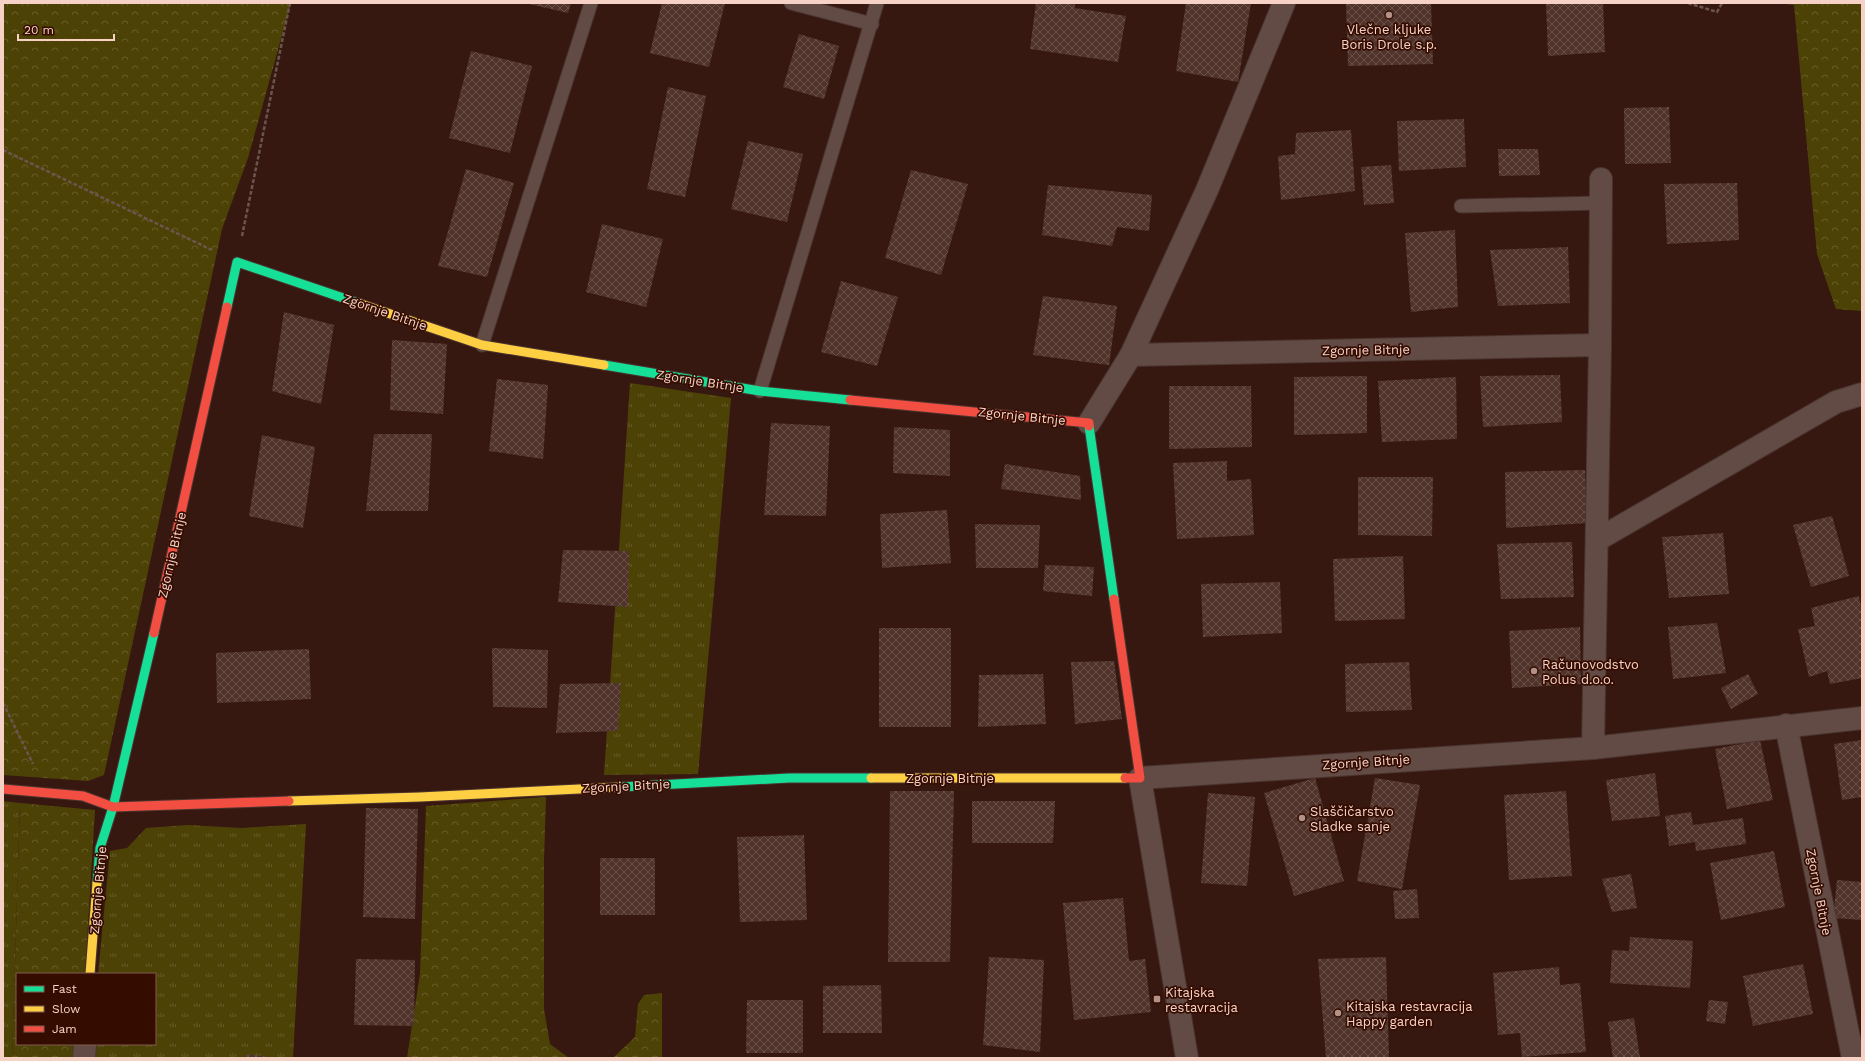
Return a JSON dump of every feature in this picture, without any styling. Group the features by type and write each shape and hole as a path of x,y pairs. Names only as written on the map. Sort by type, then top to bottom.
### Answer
{"street":[{"path":"1187,1058 1140,778 1089,423 1131,355 1207,190 1284,3"},
{"path":"1593,748 1598,540 1601,179"},
{"name":"Zgornje Bitnje","path":"90,973 100,848 113,807 186,495 237,262 482,345 760,390 1089,423"},
{"name":"Zgornje Bitnje","path":"1131,355 1600,345"},
{"path":"1598,540 1836,402 1862,394"},
{"name":"Zgornje Bitnje","path":"3,789 83,796 113,807 420,797 789,778 1140,778 1593,748 1786,725 1862,718"},
{"name":"Zgornje Bitnje","path":"1786,725 1853,1058"},
{"path":"84,1058 85,1045"}],"lane":[{"path":"482,345 591,3"},
{"path":"791,3 872,24"},
{"path":"760,390 872,24 877,3"},
{"path":"1461,206 1600,203"}],"path":[{"path":"3,150 237,262 290,3"},
{"path":"1688,3 1717,12 1722,3"},
{"path":"3,703 48,793"}],"green space":[{"path":"3,3 291,3 248,158 222,229 104,775 88,781 3,775"},
{"path":"1777,3 1862,3 1862,311 1836,309 1817,254 1794,5"},
{"path":"630,383 731,398 698,774 604,775"},
{"path":"546,797 544,860 544,1009 550,1044 569,1058 407,1058 420,974 426,806"},
{"path":"3,801 20,803 12,1058 3,1058"},
{"path":"20,803 95,810 85,973 16,973 16,1045 80,1045 80,1058 12,1058"},
{"path":"306,824 293,1058 91,1058 92,1045 156,1045 156,973 98,973 110,851 127,848 146,828 188,825 241,828"},
{"path":"662,993 662,1058 613,1058 635,1037 638,1004 644,995"}],"building":[{"path":"525,3 571,3 568,13"},
{"path":"662,3 725,3 709,67 650,53"},
{"path":"1036,3 1075,3 1075,8 1126,16 1118,62 1030,49"},
{"path":"1186,3 1251,3 1238,82 1176,71"},
{"path":"1346,3 1431,3 1433,64 1348,66"},
{"path":"1546,3 1603,3 1605,52 1548,56"},
{"path":"799,34 839,46 824,99 783,87"},
{"path":"471,51 532,66 510,153 449,138"},
{"path":"668,87 706,96 685,197 647,189"},
{"path":"1669,107 1671,163 1625,164 1624,108"},
{"path":"1464,119 1466,167 1399,171 1397,121"},
{"path":"1351,130 1355,191 1281,200 1278,156 1295,154 1296,133"},
{"path":"748,141 803,154 787,222 731,209"},
{"path":"1498,149 1538,149 1540,175 1499,176"},
{"path":"1391,165 1394,203 1364,205 1361,167"},
{"path":"466,169 514,183 487,277 438,266"},
{"path":"911,170 968,184 941,275 885,258"},
{"path":"1737,183 1739,240 1667,244 1664,184"},
{"path":"1048,185 1152,195 1149,231 1117,227 1112,246 1042,235"},
{"path":"602,224 663,239 646,307 586,292"},
{"path":"1455,230 1458,307 1411,312 1405,233"},
{"path":"1568,247 1570,303 1498,306 1490,250"},
{"path":"841,281 898,297 877,366 821,352"},
{"path":"1043,296 1117,306 1109,365 1033,355"},
{"path":"284,312 334,325 321,404 272,391"},
{"path":"392,340 447,344 443,414 390,410"},
{"path":"1560,375 1562,422 1483,427 1480,376"},
{"path":"1367,376 1367,433 1294,435 1294,377"},
{"path":"1456,377 1457,439 1382,442 1378,381"},
{"path":"497,379 548,385 543,459 489,451"},
{"path":"1169,386 1251,386 1252,447 1169,449"},
{"path":"771,423 830,426 826,516 764,515"},
{"path":"894,427 950,430 950,476 893,473"},
{"path":"374,434 432,434 428,511 366,511"},
{"path":"262,435 315,447 303,528 249,516"},
{"path":"1227,461 1227,481 1251,479 1254,535 1177,539 1173,463"},
{"path":"1005,464 1080,476 1081,500 1001,489"},
{"path":"1585,470 1587,523 1506,528 1505,472"},
{"path":"1358,477 1433,477 1432,536 1358,535"},
{"path":"947,510 951,563 882,568 880,514"},
{"path":"1832,516 1849,576 1811,587 1793,525"},
{"path":"975,524 1040,525 1038,568 976,568"},
{"path":"1723,533 1729,594 1669,598 1662,537"},
{"path":"1572,542 1574,597 1501,599 1497,544"},
{"path":"563,550 629,551 628,607 558,602"},
{"path":"1403,556 1405,619 1335,621 1333,559"},
{"path":"1045,565 1094,567 1092,596 1043,591"},
{"path":"1280,582 1282,633 1203,637 1201,584"},
{"path":"1859,596 1862,612 1862,678 1830,684 1827,671 1809,677 1798,629 1815,626 1811,608"},
{"path":"1717,623 1726,673 1673,679 1668,627"},
{"path":"1580,627 1581,684 1512,688 1509,631"},
{"path":"879,628 951,628 951,727 879,727"},
{"path":"492,648 548,650 547,708 493,707"},
{"path":"309,649 311,699 217,703 216,653"},
{"path":"1114,661 1122,719 1075,724 1071,662"},
{"path":"1409,662 1412,710 1346,712 1345,664"},
{"path":"1043,674 1046,724 978,727 979,675"},
{"path":"1748,674 1758,694 1731,709 1721,688"},
{"path":"621,683 618,731 556,733 560,684"},
{"path":"1760,740 1773,800 1727,809 1715,749"},
{"path":"1862,740 1862,797 1842,800 1834,744"},
{"path":"1655,773 1660,816 1612,821 1606,780"},
{"path":"1315,778 1344,881 1294,896 1264,793"},
{"path":"1375,778 1420,785 1402,889 1357,881"},
{"path":"890,791 954,791 950,962 888,962"},
{"path":"1566,791 1572,876 1509,880 1504,795"},
{"path":"1208,793 1255,797 1247,886 1201,883"},
{"path":"972,801 1055,801 1053,843 972,843"},
{"path":"366,808 418,809 415,919 363,917"},
{"path":"1691,812 1693,825 1743,818 1746,844 1696,851 1695,842 1669,846 1665,816"},
{"path":"804,835 807,920 740,922 737,837"},
{"path":"1774,851 1785,907 1721,920 1710,863"},
{"path":"600,858 655,858 655,915 600,915"},
{"path":"1631,874 1637,908 1612,912 1602,879"},
{"path":"1837,880 1862,882 1862,920 1833,918"},
{"path":"1417,889 1419,918 1395,919 1393,891"},
{"path":"1123,898 1129,961 1145,959 1151,1012 1074,1020 1063,903"},
{"path":"1630,937 1693,941 1690,988 1610,983 1612,950 1629,951"},
{"path":"989,957 1044,960 1040,1052 983,1045"},
{"path":"1386,957 1389,1058 1326,1058 1318,959"},
{"path":"356,959 415,960 414,1026 354,1025"},
{"path":"1803,964 1813,1014 1753,1026 1743,976"},
{"path":"1559,967 1560,985 1580,983 1586,1052 1522,1057 1520,1033 1498,1035 1493,973"},
{"path":"881,985 882,1033 823,1033 823,986"},
{"path":"747,1000 803,1000 803,1053 746,1053"},
{"path":"1709,1000 1728,1002 1725,1024 1706,1021"},
{"path":"1634,1018 1640,1058 1613,1058 1608,1022"},
{"path":"247,1054 269,1057 269,1058 247,1058"}],"traffic: fast":[{"path":"227,307 237,262 358,303"},
{"path":"604,365 760,391 850,400"},
{"path":"1089,426 1114,599"},
{"path":"97,883 100,848 113,807 154,633"},
{"path":"620,787 789,778 871,778"}],"traffic: slow":[{"path":"358,303 482,345 604,365"},
{"path":"871,778 1125,778"},
{"path":"289,801 420,797 620,787"},
{"path":"90,973 97,883"}],"traffic: jam":[{"path":"154,633 227,307"},
{"path":"850,400 1089,423 1089,426"},
{"path":"1114,599 1140,778 1125,778"},
{"path":"3,789 83,796 113,807 289,801"}],"place":[{"name":"Vlečne kljuke Boris Drole s.p.","path":"1389,15"},
{"name":"Računovodstvo Polus d.o.o.","path":"1534,671"},
{"name":"Slaščičarstvo Sladke sanje","path":"1302,818"},
{"name":"Kitajska restavracija","path":"1157,999"},
{"name":"Kitajska restavracija Happy garden","path":"1338,1013"}]}
